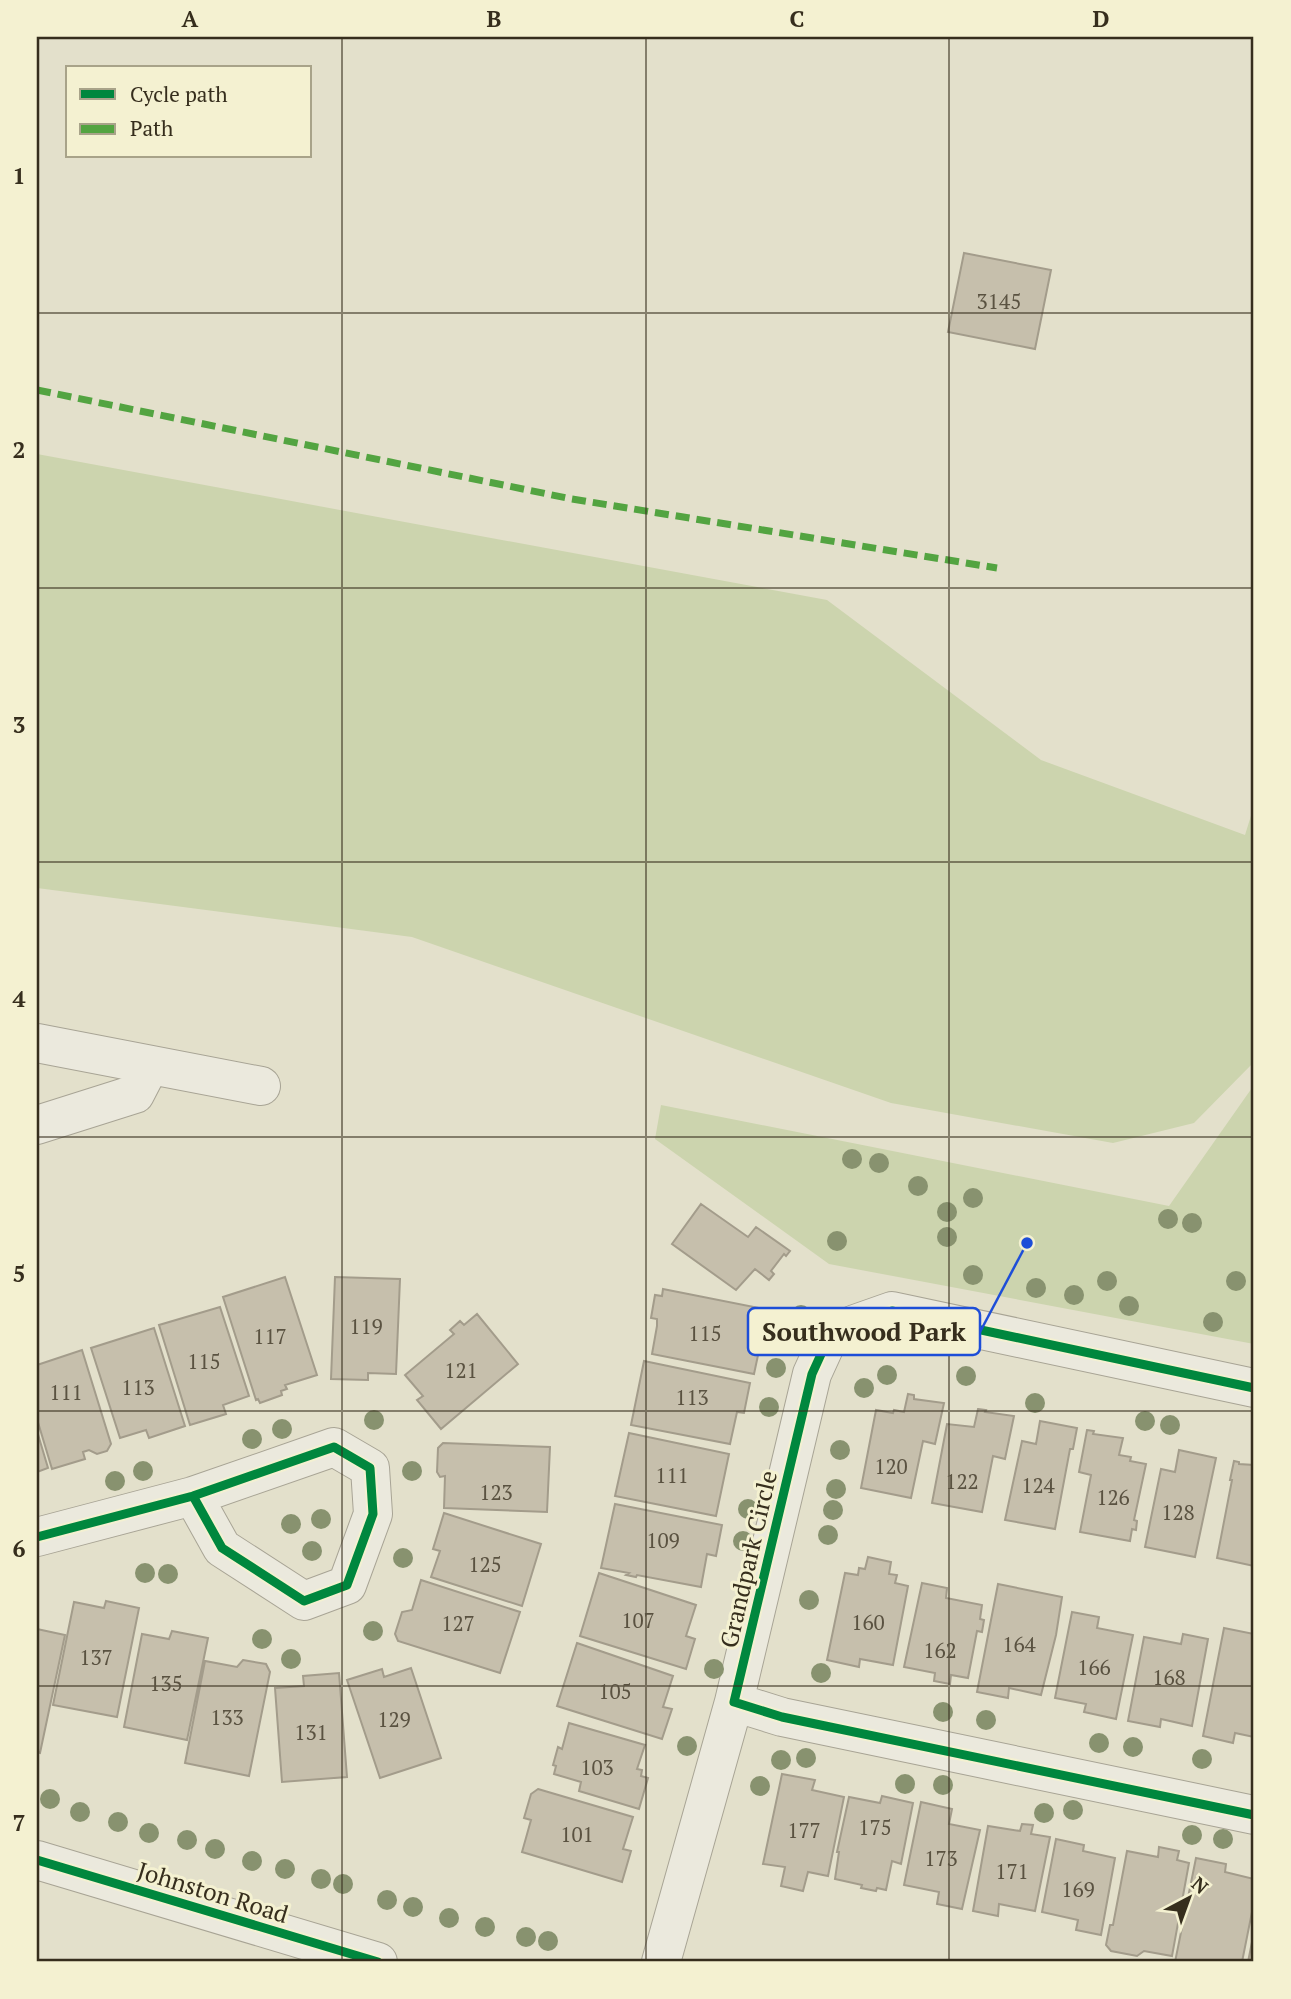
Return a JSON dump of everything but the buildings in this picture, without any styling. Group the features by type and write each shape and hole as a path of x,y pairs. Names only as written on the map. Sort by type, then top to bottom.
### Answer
{"street":[{"path":"37,1043 261,1086"},
{"path":"37,1125 135,1094 150,1065"},
{"name":"Grandpark Circle","path":"661,1962 734,1702 812,1374 828,1339 855,1324 892,1311 1254,1388"},
{"path":"37,1537 193,1496 334,1447 370,1468 373,1514 347,1585 304,1601 222,1548 193,1496"},
{"path":"734,1702 782,1717 1254,1815"},
{"name":"Johnston Road","path":"37,1860 319,1953 379,1962"}],"green space":[{"path":"37,454 827,600 1041,760 1245,835 1254,806 1254,1062 1194,1123 1113,1143 891,1103 412,937 37,888"},
{"path":"1254,1085 1254,1344 829,1264 655,1139 661,1105 1169,1206"}],"marked path":[{"path":"37,390 572,499 997,568"}],"cycle path":[{"path":"1254,1388 892,1311 855,1324 828,1339 812,1374 734,1702 782,1717 1254,1815"},
{"path":"37,1537 193,1496 334,1447 370,1468 373,1514 347,1585 304,1601 222,1548 193,1496"},
{"path":"37,1860 378,1962"}],"place":[{"name":"Southwood Park","path":"1027,1243"}]}
